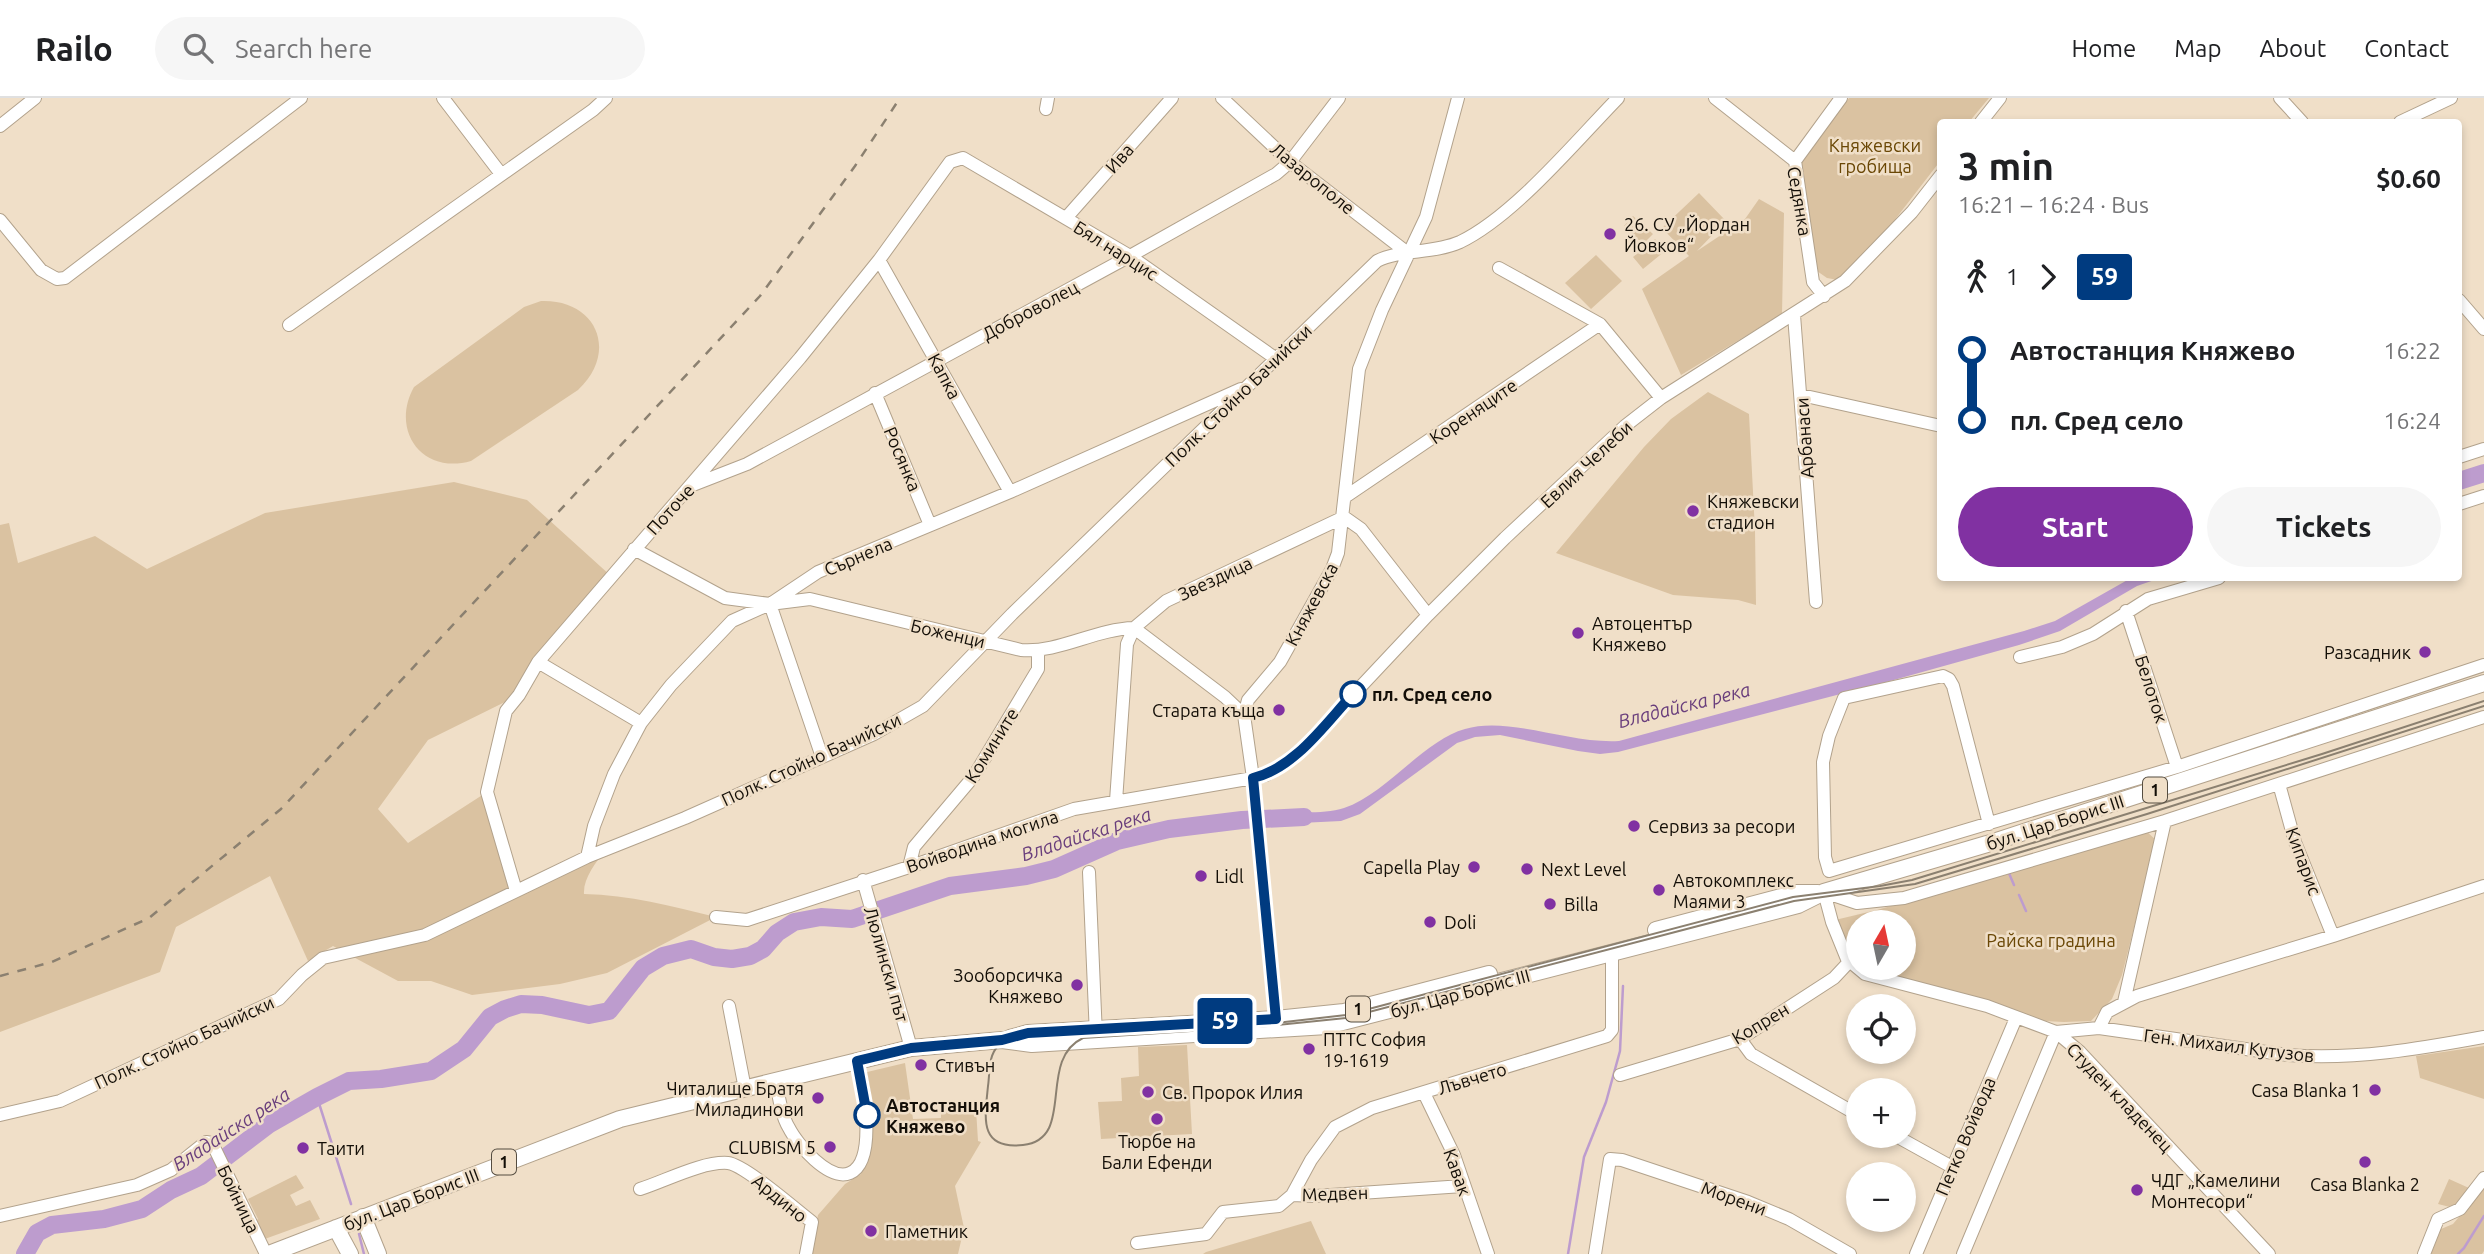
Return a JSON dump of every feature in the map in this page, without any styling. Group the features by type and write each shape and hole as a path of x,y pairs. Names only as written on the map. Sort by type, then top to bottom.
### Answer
{"main road":[{"name":"бул. Цар Борис III","path":"267,1254 620,1119 911,1048 1002,1040 1032,1044 1096,1035 1350,1022 1798,905 1824,892 1987,844 2484,682"},
{"name":"бул. Цар Борис III","path":"1276,1025 1344,1012 1796,893 1824,892"},
{"path":"363,1217 378,1254"},
{"path":"336,1228 350,1254"}],"street":[{"path":"0,126 35,98"},
{"path":"0,220 41,270 57,279 65,278 301,98"},
{"path":"443,98 501,174"},
{"path":"289,325 606,98"},
{"name":"Ива","path":"1066,218 1172,98"},
{"name":"Лазарополе","path":"1222,98 1290,162 1409,254"},
{"name":"Доброволец","path":"692,485 747,464 1276,174 1290,162 1339,98"},
{"name":"Княжевска","path":"1244,715 1248,699 1280,662 1332,569 1340,546 1359,369 1382,310 1426,217 1458,98"},
{"name":"Полк. Стойно Бачийски","path":"0,1121 7,1114 60,1101 279,999 323,958 425,935 587,858 874,734 923,706 984,642 1377,261 1389,255 1421,253 1458,243 1487,226 1541,178 1618,98"},
{"name":"Седянка","path":"1715,98 1795,160 1813,282 1824,296"},
{"path":"1795,160 1842,98"},
{"path":"1983,119 2000,98"},
{"path":"2280,98 2299,119"},
{"path":"2406,119 2451,98"},
{"name":"Бял нарцис","path":"950,162 963,158 1130,256 1275,358"},
{"name":"Поточе","path":"516,891 487,792 506,711 519,695 538,662 800,358 879,260 950,162"},
{"name":"Евлия Челеби","path":"1253,778 1278,768 1304,747 1428,615 1616,434 1661,398 1845,281 1903,222 1937,180"},
{"name":"Капка","path":"879,260 1010,492"},
{"path":"1499,268 1600,324 1661,398"},
{"path":"2462,303 2484,329"},
{"name":"Арбанаси","path":"1794,315 1815,602"},
{"name":"Кореняците","path":"1345,498 1600,324"},
{"name":"Сърнела","path":"587,858 594,826 610,784 641,723 671,685 732,621 770,604 818,572 1010,492 1248,386"},
{"name":"Росянка","path":"875,393 930,525"},
{"path":"1801,395 1937,425"},
{"path":"2462,456 2484,449"},
{"path":"2462,503 2484,496"},
{"path":"1344,517 1361,529 1428,615"},
{"name":"Звездица","path":"1134,628 1166,601 1344,517"},
{"name":"Боженци","path":"634,549 725,598 770,604 810,599 984,642 1038,651 1117,628 1134,628"},
{"path":"2020,657 2062,647 2094,634 2148,598 2208,581"},
{"path":"770,604 822,757"},
{"name":"Белоток","path":"2126,611 2177,766"},
{"path":"1116,802 1127,643 1134,628 1225,697 1244,715 1253,778 1276,1025"},
{"name":"Комините","path":"909,867 914,847 974,776 1038,669 1038,651"},
{"path":"538,662 641,723"},
{"name":"бул. Цар Борис III","path":"1829,871 2177,766 2484,665"},
{"path":"1846,955 1832,922 1824,892 1829,871 1825,857 1823,762 1829,736 1844,698 1943,676 1949,679 1953,685 1989,824"},
{"name":"бул. Цар Борис III","path":"1824,892 1857,903 1904,898 2165,821 2484,717"},
{"name":"Войводина могила","path":"716,917 747,919 864,885 1074,809 1253,778"},
{"name":"Кипарис","path":"2279,784 2295,842 2333,936"},
{"path":"2124,1002 2165,821"},
{"path":"1089,872 1096,1035"},
{"name":"Люлински път","path":"864,885 911,1048"},
{"path":"2099,1028 2107,1012 2124,1002 2484,886"},
{"name":"Лъвчето","path":"1292,1195 1311,1160 1335,1127 1372,1108 1607,1036 1612,1030 1612,953"},
{"name":"Копрен","path":"1620,1075 1740,1039 1834,978 1846,965"},
{"path":"1888,980 1987,1006 2056,1032 1963,1254"},
{"path":"729,1006 745,1089"},
{"name":"Петко Войвода","path":"1916,1254 2016,1017"},
{"name":"Ген. Михаил Кутузов","path":"2056,1032 2099,1028 2316,1057 2398,1052 2484,1037"},
{"name":"Студен кладенец","path":"2056,1032 2080,1052 2269,1254"},
{"path":"1740,1039 1751,1054 1846,1108"},
{"path":"776,1082 784,1118 799,1144 820,1164 835,1173 850,1173 858,1167 868,1123 857,1061"},
{"name":"Кавак","path":"1424,1093 1454,1155 1488,1254"},
{"name":"Бойница","path":"0,1216 138,1185 171,1170 206,1142 212,1143 267,1254"},
{"path":"1916,1147 1951,1167"},
{"name":"Морени","path":"1595,1254 1610,1159 1622,1160 1748,1202 1789,1219 1850,1254"},
{"name":"Ардино","path":"640,1189 713,1164 731,1163 746,1170 812,1222 806,1254"},
{"path":"2424,1254 2438,1219 2460,1209 2484,1178"},
{"name":"Медвен","path":"1137,1243 1206,1234 1223,1212 1279,1206 1292,1195 1316,1196 1463,1186"}],"green space":[{"name":"Княжевски гробища","path":"1849,98 1989,98 1972,119 1937,119 1937,165 1890,226 1838,280 1827,278 1817,271 1800,163"},
{"path":"1699,193 1726,221 1697,251 1745,219 1759,199 1784,213 1782,314 1681,375 1642,289 1689,256 1662,228"},
{"path":"1633,216 1653,234 1643,244 1624,226"},
{"path":"1655,239 1665,251 1643,269 1633,257"},
{"path":"1596,255 1622,281 1591,309 1565,283"},
{"path":"541,301 560,303 576,309 588,318 596,330 599,345 597,360 590,375 578,390 471,461 453,464 425,455 415,445 406,419 414,387 524,307"},
{"path":"1708,392 1749,414 1756,605 1738,600 1673,595 1556,553 1644,447 1671,419"},
{"path":"454,482 527,500 611,576 519,695 428,740 378,809 408,843 487,792 516,891 605,850 588,876 584,894 634,899 716,917 607,973 560,984 472,995 431,981 398,981 333,946 308,961 270,876 176,927 160,972 0,1032 0,525 9,523 18,563 95,536 147,569 265,513"},
{"name":"Райска градина","path":"2146,831 2156,840 2122,975 2112,999 2091,1021 2044,1021 1997,1003 1909,980 1916,980 1916,910 1877,910"},
{"name":"Райска градина","path":"1846,917 1846,944 1835,920"},
{"path":"1187,1045 1192,1134 1101,1139 1098,1102 1122,1101 1121,1078 1139,1076 1138,1047"},
{"path":"2484,1046 2484,1099 2420,1078 2416,1056"},
{"path":"905,1063 913,1119 941,1118 941,1108 976,1109 978,1141 981,1142 955,1186 964,1228 958,1254 809,1254 818,1215 845,1184 861,1174 871,1139 874,1114 863,1073"},
{"path":"296,1175 304,1188 290,1195 296,1206 310,1200 320,1219 262,1240 254,1223 258,1219 248,1199"},
{"path":"2449,1179 2469,1188 2454,1208 2438,1204"},
{"path":"2484,1187 2482,1254 2431,1254 2441,1229 2453,1224"},
{"path":"1311,1221 1326,1254 1203,1254 1206,1252"}],"shaded area":[{"path":"2126,581 2151,581 2137,586 2060,631 2019,645 1618,752 1600,754 1578,751 1500,735 1475,737 1457,743 1360,814 1341,821 1280,824 1280,812 1329,811 1359,801 1435,744 1465,729 1501,726 1580,739 1619,741 2055,621"}],"waterway":[{"name":"Владайска река","path":"2462,480 2484,473"},
{"name":"Владайска река","path":"25,1254 37,1233 52,1225 104,1219 142,1209 171,1190 201,1176 268,1125 349,1081 431,1071 464,1049 490,1017 505,1009 521,1004 542,1005 589,1015 609,1011 643,968 663,956 691,949 714,957 732,959 750,956 763,949 777,933 794,922 821,917 852,919 950,886 1026,876 1054,869 1117,841 1169,829 1242,820 1304,817"},
{"path":"2008,871 2014,885"},
{"path":"2019,895 2026,911"},
{"path":"1568,1254 1584,1157 1606,1102 1620,1051 1623,986"},
{"path":"317,1097 351,1204"},
{"path":"2458,1254 2484,1216"},
{"path":"359,1234 364,1254"}],"tram line":[{"path":"2484,701 2322,754 1912,880 1793,897 1346,1015 1276,1023 1012,1038 998,1046 991,1060 986,1109 988,1129 991,1137 1008,1145 1023,1145 1039,1140 1049,1129 1061,1063 1069,1049 1083,1038 1346,1018 1794,901 1915,884 2147,814 2484,706"}],"railway":[{"path":"0,976 52,962 149,918 281,809 760,296 855,166 900,98"}],"bus line":[{"name":"59","path":"867,1115 857,1061 911,1048 1002,1040 1028,1033 1276,1019 1253,778 1266,775 1290,759 1353,694"}],"place":[{"name":"26. СУ „Йордан Йовков“","path":"1610,234"},
{"name":"Княжевски стадион","path":"1693,511"},
{"name":"Автоцентър Княжево","path":"1578,633"},
{"name":"Разсадник","path":"2425,652"},
{"name":"пл. Сред село","path":"1353,694"},
{"name":"Старата къща","path":"1279,710"},
{"name":"Сервиз за ресори","path":"1634,826"},
{"name":"Capella Play","path":"1474,867"},
{"name":"Next Level","path":"1527,869"},
{"name":"Lidl","path":"1201,876"},
{"name":"Автокомплекс Маями 3","path":"1659,890"},
{"name":"Billa","path":"1550,904"},
{"name":"Doli","path":"1430,922"},
{"name":"Зооборсичка Княжево","path":"1077,985"},
{"name":"ПТТС София 19-1619","path":"1309,1049"},
{"name":"Стивън","path":"921,1065"},
{"name":"Casa Blanka 1","path":"2375,1090"},
{"name":"Св. Пророк Илия","path":"1148,1092"},
{"name":"Читалище Братя Миладинови","path":"818,1098"},
{"name":"Автостанция Княжево","path":"867,1115"},
{"name":"Тюрбе на Бали Ефенди","path":"1157,1119"},
{"name":"CLUBISM 5","path":"830,1147"},
{"name":"Таити","path":"303,1148"},
{"name":"Casa Blanka 2","path":"2365,1162"},
{"name":"ЧДГ „Камелини Монтесори“","path":"2137,1190"},
{"name":"Паметник","path":"871,1231"}]}
